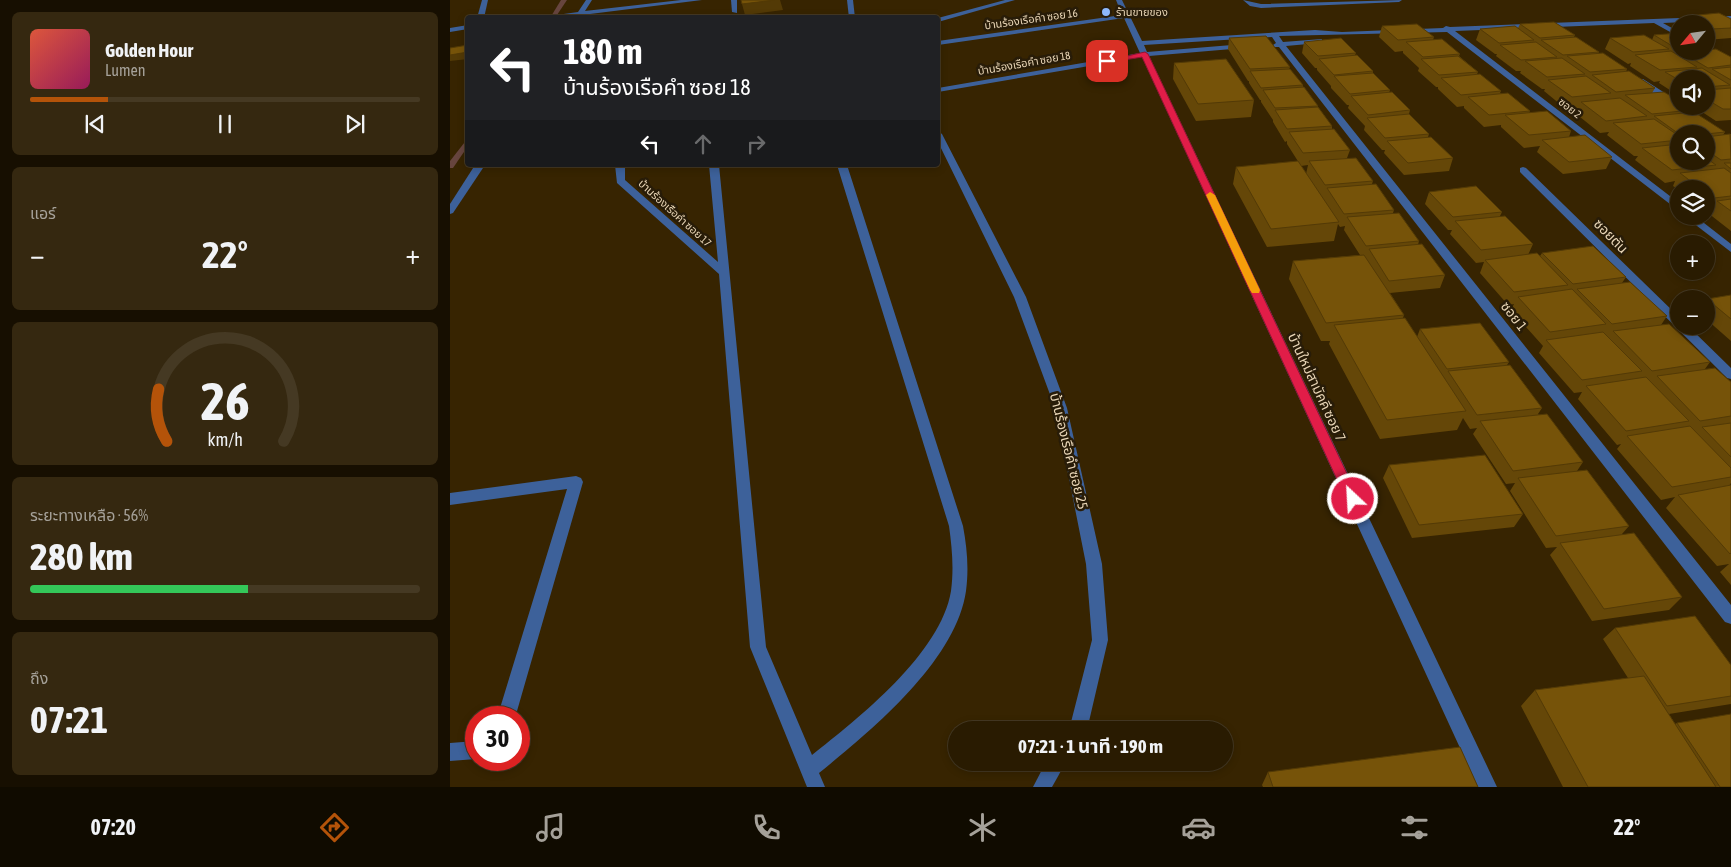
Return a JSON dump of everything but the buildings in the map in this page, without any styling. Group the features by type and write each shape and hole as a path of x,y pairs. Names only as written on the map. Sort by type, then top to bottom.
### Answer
{"street":[{"path":"481,15 485,0"},
{"path":"579,15 589,0"},
{"path":"586,15 699,0"},
{"path":"734,0 735,12"},
{"path":"850,0 852,15"},
{"path":"940,19 968,8 1012,0"},
{"name":"บ้านใหม่สามัคคี ซอย 7","path":"1119,0 1488,787"},
{"path":"1247,1 1261,6 1399,0"},
{"name":"บ้านร้องเรือคำ ซอย 16","path":"940,43 1127,16"},
{"path":"1276,41 1315,32 1342,34 1446,28 1554,26 1731,18"},
{"path":"1657,22 1670,29"},
{"path":"1554,26 1570,36"},
{"path":"450,30 465,28"},
{"name":"ซอย 2","path":"1446,28 1670,201"},
{"path":"1142,48 1323,40 1342,34"},
{"name":"ซอย 1","path":"1276,41 1731,617"},
{"path":"1142,48 1253,46"},
{"name":"บ้านร้องเรือคำ ซอย 18","path":"940,90 1142,48"},
{"path":"1629,74 1670,100"},
{"name":"บ้านร้องเรือคำ ซอย 25","path":"940,138 1020,297 1062,408 1094,564 1100,640 1080,721"},
{"path":"450,211 479,167"},
{"name":"บ้านร้องเรือคำ ซอย 17","path":"620,167 620,181 725,274"},
{"path":"714,167 758,647 816,787"},
{"path":"808,770 865,724 912,678 941,637 957,598 962,562 956,526 843,167"},
{"name":"ซอยตัน","path":"1523,170 1670,315"},
{"path":"1701,225 1731,248"},
{"name":"ซอยตัน","path":"1690,335 1731,376"},
{"path":"450,499 576,482 510,706"},
{"path":"450,752 465,751"},
{"path":"1042,787 1052,771"}],"waterway":[{"path":"554,15 564,0"},
{"path":"450,166 465,144"}],"slow traffic":[{"path":"1210,195 1255,290"}],"place":[{"name":"ร้านขายของ","path":"1106,12"}],"route":[{"path":"1107,61 1145,54 1353,499"}]}
